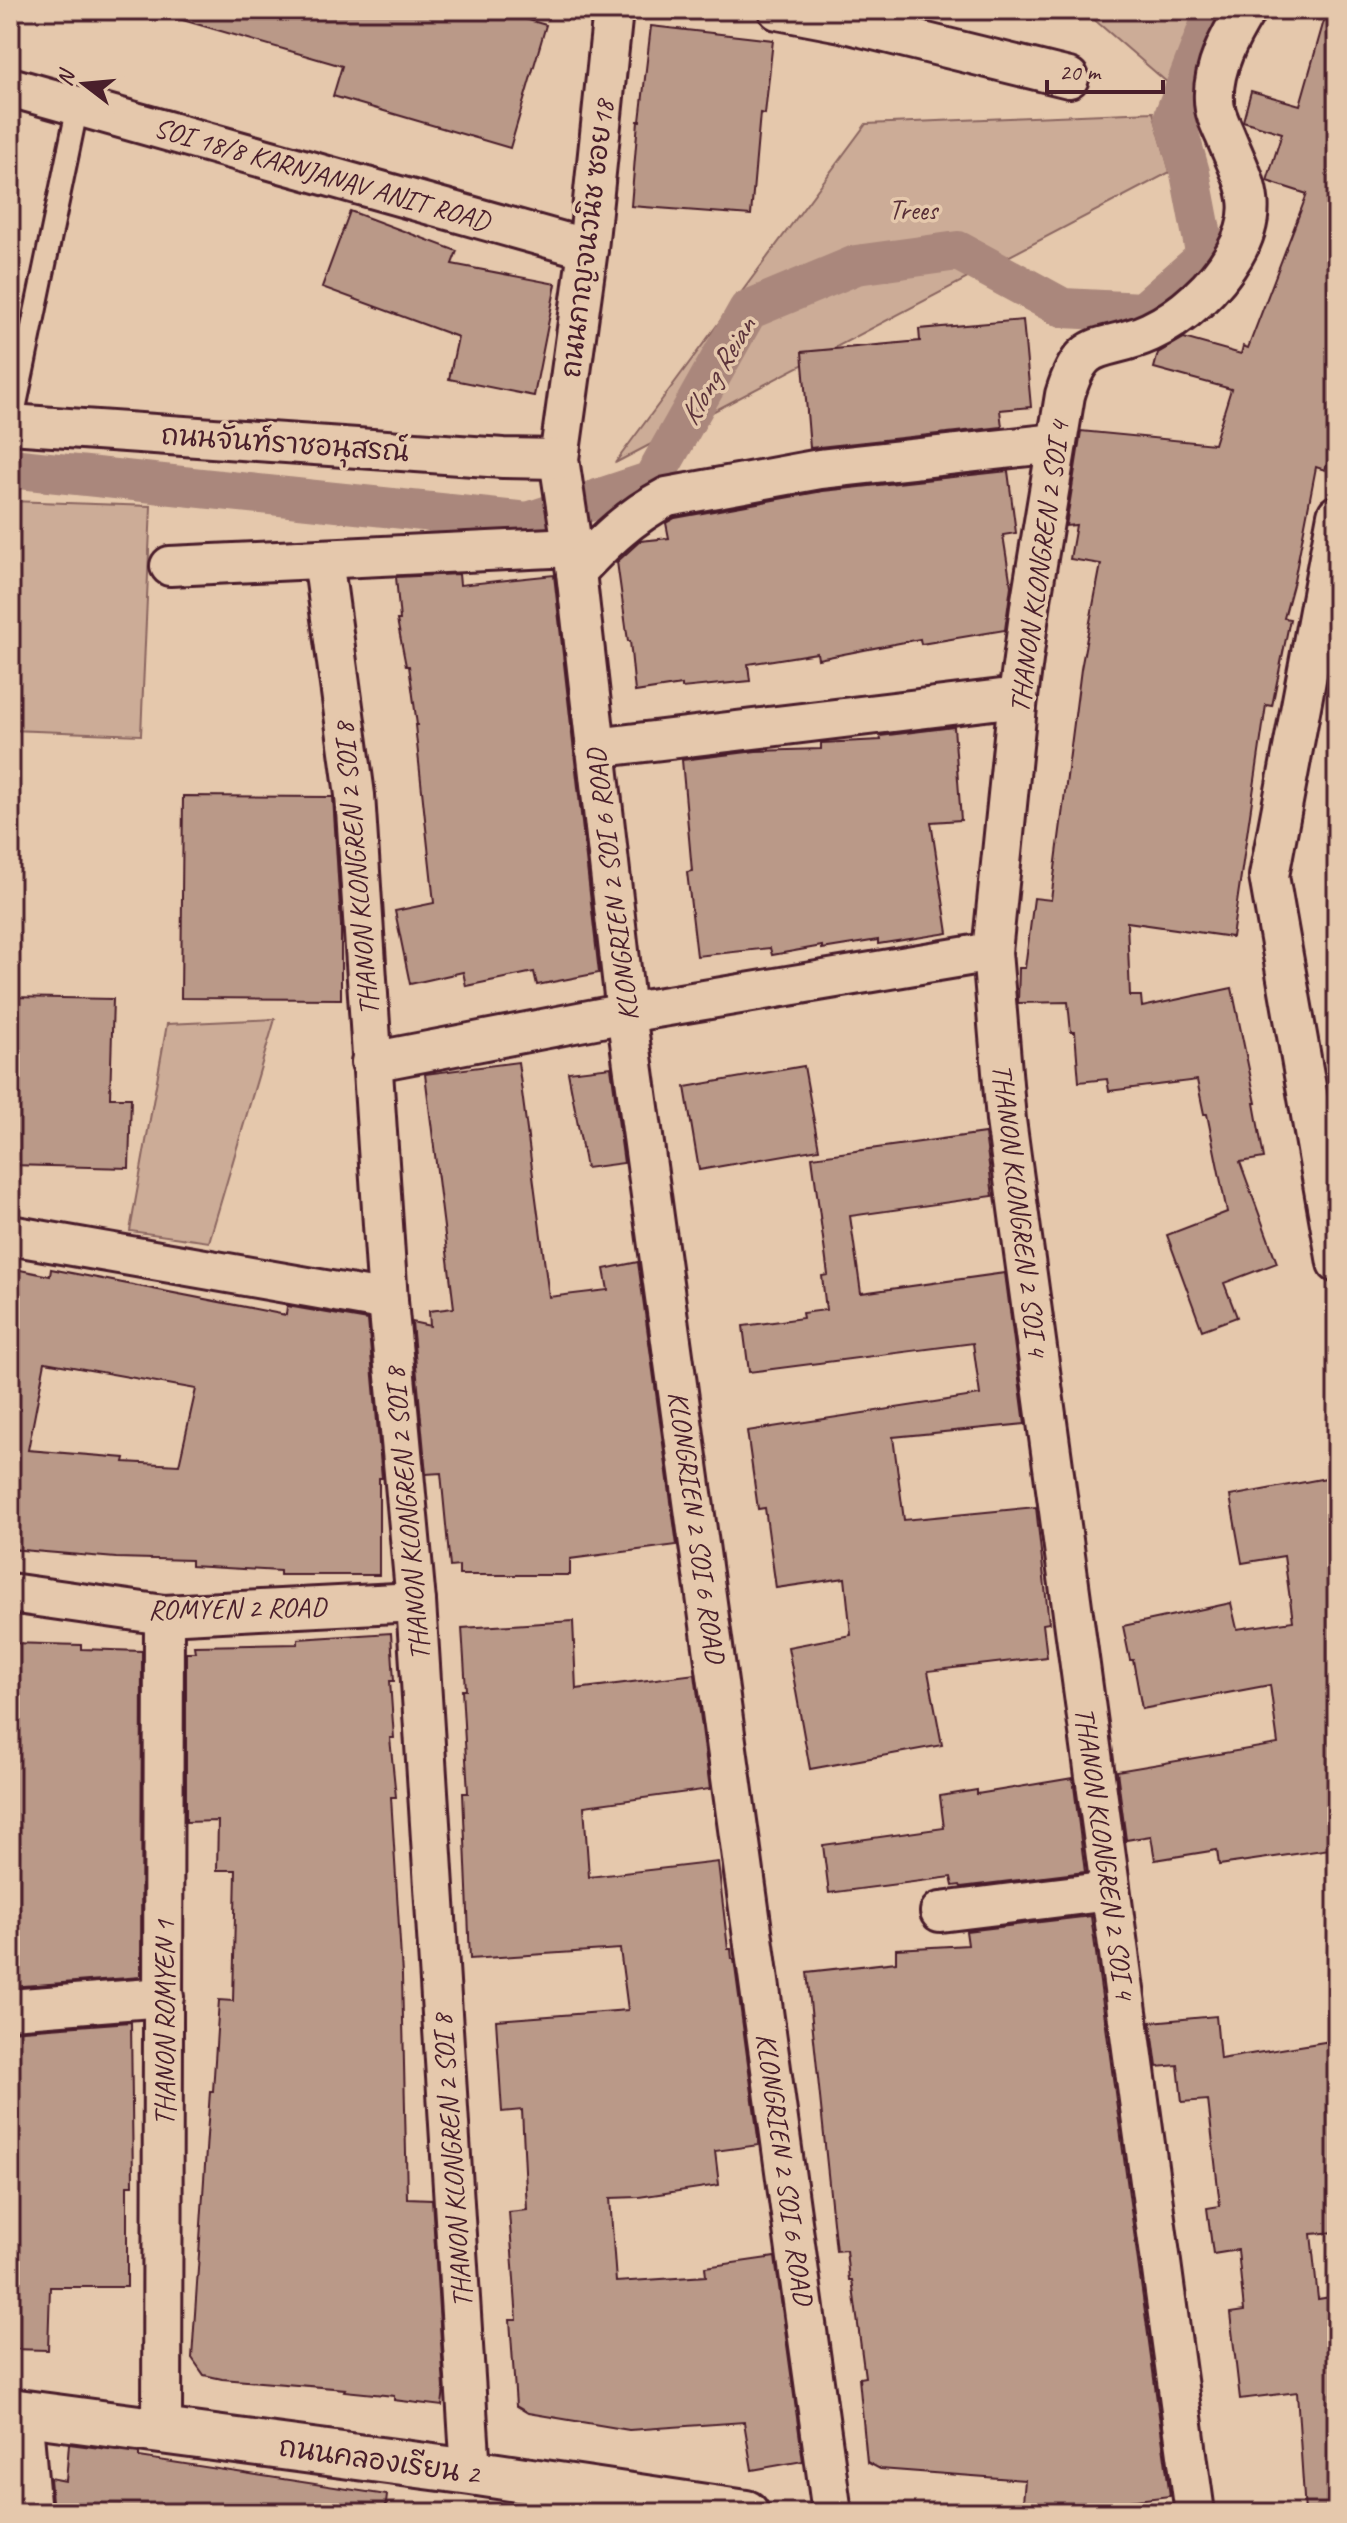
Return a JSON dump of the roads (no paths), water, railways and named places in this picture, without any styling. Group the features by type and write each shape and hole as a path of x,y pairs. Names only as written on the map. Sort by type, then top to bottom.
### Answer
{"street":[{"name":"ถนนกาญจนวนิช ซอย18","path":"573,553 560,464 588,249 613,10"},
{"path":"778,10 841,22 1069,78"},
{"name":"THANON KLONGREN 2 SOI 4","path":"1195,2513 1006,1120 992,952 1018,697 1065,395 1079,359 1105,346 1150,332 1184,310 1213,284 1235,255 1246,223 1249,198 1245,178 1218,120 1214,102 1222,56 1246,10"},
{"name":"SOI 18/8 KARNJANAV ANIT ROAD","path":"10,87 588,249"},
{"name":"ถนนจันท์ราชอนุสรณ์","path":"11,424 560,464"},
{"path":"170,566 573,553 667,497 820,469 1057,443"},
{"path":"1337,515 1269,876 1337,1263"},
{"name":"KLONGRIEN 2 SOI 6 ROAD","path":"573,553 626,1013 832,2513"},
{"name":"THANON KLONGREN 2 SOI 8","path":"323,559 355,795 388,1301 416,1602 471,2472"},
{"path":"595,748 1018,697"},
{"path":"371,1062 626,1013 992,952"},
{"path":"10,1235 388,1301"},
{"name":"ROMYEN 2 ROAD","path":"10,1593 164,1615 416,1602"},
{"name":"THANON ROMYEN 1","path":"162,2431 164,1615"},
{"path":"940,1912 1110,1891"},
{"path":"10,2009 164,1997"},
{"path":"16,2412 31,2513"},
{"name":"ถนนคลองเรียน 2","path":"16,2412 471,2472 746,2513"}],"lane":[{"path":"11,424 78,105"}],"waterway":[{"name":"Klong Reian","path":"10,468 528,522 652,481 748,310 856,265 958,251 1063,308 1143,312 1206,257 1190,173 1174,116 1215,10"}],"park label":[{"name":"Trees","path":"913,209"}]}
